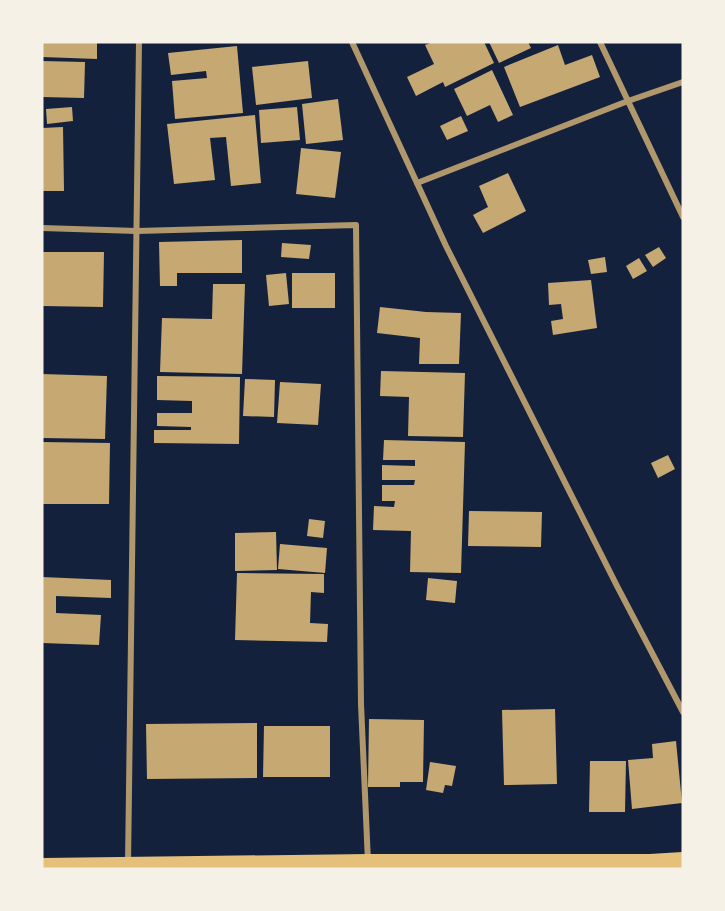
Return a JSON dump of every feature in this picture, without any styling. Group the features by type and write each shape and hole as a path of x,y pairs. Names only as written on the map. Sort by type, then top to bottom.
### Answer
{"highway":[{"path":"42,866 683,860"}],"street":[{"path":"128,865 139,42"},
{"path":"352,42 446,246 612,576 683,711"},
{"path":"600,42 683,217"},
{"path":"417,183 683,82"},
{"path":"42,228 137,231 356,225 361,705 368,862"}],"building":[{"path":"42,42 97,42 97,59 42,57"},
{"path":"433,42 484,42 494,63 445,87 443,82 416,96 407,77 434,64 425,45"},
{"path":"489,42 528,42 531,48 499,63"},
{"path":"558,45 565,65 592,55 600,77 520,107 504,67"},
{"path":"237,46 243,113 175,119 172,81 207,78 206,71 171,75 168,53"},
{"path":"42,61 85,62 84,98 42,97"},
{"path":"308,61 312,98 256,105 252,67"},
{"path":"492,70 513,115 498,122 490,105 467,116 454,89"},
{"path":"338,99 343,140 306,144 302,104"},
{"path":"72,107 73,121 47,124 46,109"},
{"path":"297,107 300,140 261,143 259,110"},
{"path":"255,115 261,183 231,186 226,137 210,138 215,180 174,184 167,124"},
{"path":"461,116 468,131 447,140 440,126"},
{"path":"63,127 64,191 42,191 42,128"},
{"path":"301,148 341,152 335,198 296,194"},
{"path":"508,173 526,211 483,233 473,215 488,207 479,186"},
{"path":"242,240 242,273 177,273 177,286 160,286 159,242"},
{"path":"282,243 311,245 309,259 281,257"},
{"path":"659,247 666,258 653,267 645,255"},
{"path":"42,252 104,252 103,307 42,306"},
{"path":"605,257 607,272 591,274 588,260"},
{"path":"639,258 647,271 633,279 626,266"},
{"path":"286,273 289,304 269,306 266,275"},
{"path":"292,273 335,273 335,308 292,308"},
{"path":"591,280 597,328 553,335 551,321 563,319 561,304 549,305 548,283"},
{"path":"213,284 245,284 242,374 160,372 162,318 212,319"},
{"path":"380,307 461,313 459,364 419,364 420,338 377,333"},
{"path":"381,371 465,373 463,437 408,436 409,397 380,396"},
{"path":"42,374 107,376 105,439 42,438"},
{"path":"157,376 240,377 239,444 154,443 154,430 191,430 191,427 157,426 157,413 192,413 192,401 157,400"},
{"path":"245,379 275,380 274,417 243,416"},
{"path":"280,382 321,384 318,425 277,423"},
{"path":"384,440 465,442 461,573 410,572 411,531 373,530 374,506 394,507 395,501 382,501 382,485 414,485 415,480 382,480 382,465 415,466 415,460 383,460"},
{"path":"42,442 110,443 109,504 42,504"},
{"path":"668,455 675,469 658,478 651,463"},
{"path":"469,511 542,512 541,547 468,546"},
{"path":"309,519 325,521 323,538 307,536"},
{"path":"276,532 277,570 235,571 235,533"},
{"path":"280,544 327,548 325,573 278,569"},
{"path":"237,573 324,574 324,593 311,592 310,623 328,624 327,642 235,640"},
{"path":"42,577 111,580 111,598 56,596 56,613 101,615 99,645 42,643"},
{"path":"428,578 457,581 455,603 426,600"},
{"path":"555,709 557,784 504,785 502,710"},
{"path":"369,719 424,720 423,782 400,782 400,787 368,787"},
{"path":"257,723 257,778 147,779 146,724"},
{"path":"264,726 330,726 330,777 263,777"},
{"path":"676,741 682,803 632,809 628,760 653,758 652,744"},
{"path":"590,761 626,761 625,812 589,812"},
{"path":"430,762 456,766 452,786 445,785 443,793 426,790"}]}
